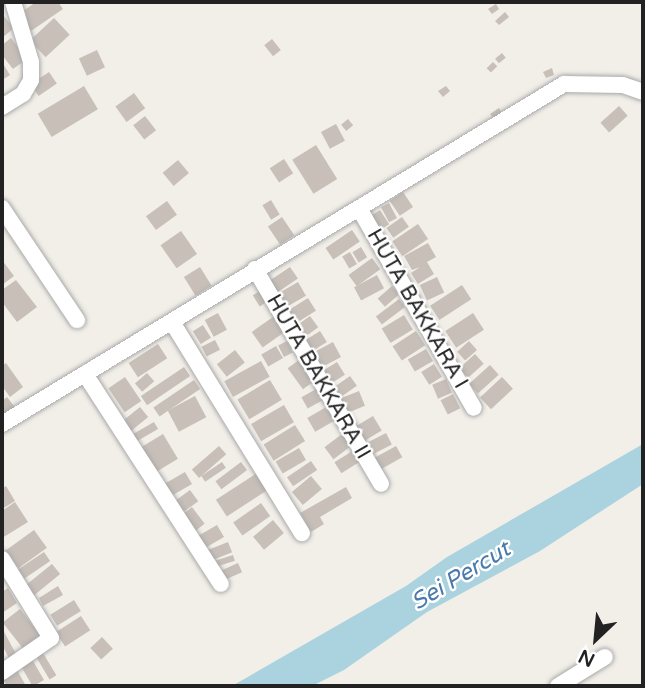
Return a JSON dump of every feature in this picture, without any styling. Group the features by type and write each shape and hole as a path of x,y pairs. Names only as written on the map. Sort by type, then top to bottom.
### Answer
{"street":[{"path":"2,107 23,94 31,80 31,62 13,2"},
{"path":"2,424 565,84 623,85 643,92"},
{"path":"2,208 77,320"},
{"name":"HUTA BAKKARA I","path":"360,209 474,408"},
{"name":"HUTA BAKKARA II","path":"255,269 381,484"},
{"path":"172,322 302,533"},
{"path":"85,374 221,584"},
{"path":"2,559 51,638 2,672"},
{"path":"558,686 605,657"}],"water":[{"name":"Sei Percut","path":"643,444 643,484 540,551 427,612 344,670 312,686 232,686 406,586 447,557"}],"building":[{"path":"36,2 58,2 63,9 31,31 19,14"},
{"path":"496,4 499,9 492,14 488,9"},
{"path":"505,12 509,17 499,25 495,21"},
{"path":"2,14 14,28 2,38"},
{"path":"54,18 70,35 46,57 30,41"},
{"path":"11,38 27,59 13,69 2,55 2,45"},
{"path":"272,39 281,50 273,56 264,45"},
{"path":"97,50 105,67 87,76 79,58"},
{"path":"502,53 506,58 499,63 495,59"},
{"path":"2,62 10,75 2,80"},
{"path":"493,62 497,66 491,73 487,68"},
{"path":"552,68 554,75 546,78 543,72"},
{"path":"49,72 57,84 39,96 31,84"},
{"path":"84,86 98,109 52,137 38,114"},
{"path":"446,86 450,91 443,97 438,91"},
{"path":"134,93 145,108 127,122 115,107"},
{"path":"619,106 628,116 609,132 600,123"},
{"path":"499,108 502,113 494,119 490,114"},
{"path":"145,116 156,130 144,139 133,125"},
{"path":"348,119 353,125 346,131 341,125"},
{"path":"336,124 345,141 330,149 321,132"},
{"path":"316,145 337,179 313,194 292,160"},
{"path":"284,159 293,173 279,183 270,168"},
{"path":"178,160 189,173 174,186 163,173"},
{"path":"403,192 413,207 400,216 390,201"},
{"path":"271,200 280,215 271,220 262,205"},
{"path":"167,201 177,215 156,230 146,216"},
{"path":"389,203 397,218 389,222 381,207"},
{"path":"380,210 389,224 380,230 371,216"},
{"path":"282,217 294,235 280,245 268,227"},
{"path":"402,217 409,227 393,238 386,228"},
{"path":"418,224 428,239 402,256 392,241"},
{"path":"352,230 360,242 333,260 325,248"},
{"path":"181,231 197,254 177,268 161,245"},
{"path":"428,243 436,257 427,262 434,274 418,284 411,273 420,267 412,270 404,256"},
{"path":"361,247 367,257 359,262 352,252"},
{"path":"350,252 357,264 349,269 342,256"},
{"path":"372,258 380,269 357,286 349,275"},
{"path":"2,260 14,276 2,285"},
{"path":"200,267 212,286 196,296 184,277"},
{"path":"290,267 298,279 275,294 268,282"},
{"path":"377,275 384,288 361,300 354,287"},
{"path":"437,277 444,292 427,300 420,285"},
{"path":"16,280 37,307 17,322 2,302 2,290"},
{"path":"298,282 306,296 283,309 275,295"},
{"path":"462,285 471,299 439,320 430,306"},
{"path":"392,286 399,294 385,307 378,298"},
{"path":"263,289 270,300 260,306 253,295"},
{"path":"308,298 316,311 294,324 286,312"},
{"path":"399,299 405,307 382,324 376,316"},
{"path":"218,313 227,330 214,337 205,320"},
{"path":"473,313 484,330 456,348 445,331"},
{"path":"404,315 413,330 390,343 382,328"},
{"path":"310,316 318,327 301,340 293,328"},
{"path":"273,317 284,333 263,347 252,332"},
{"path":"203,325 211,338 201,344 193,331"},
{"path":"320,331 327,342 312,351 306,340"},
{"path":"416,331 425,345 402,361 393,346"},
{"path":"215,340 220,350 207,357 202,347"},
{"path":"287,341 293,353 284,357 278,346"},
{"path":"469,341 477,350 465,361 457,352"},
{"path":"333,342 341,357 319,369 311,354"},
{"path":"158,344 167,358 138,377 129,363"},
{"path":"276,346 283,358 268,367 261,354"},
{"path":"426,349 433,361 415,372 408,360"},
{"path":"235,350 245,363 227,377 217,364"},
{"path":"475,354 484,364 468,378 459,368"},
{"path":"299,360 314,381 303,389 288,368"},
{"path":"261,361 270,377 233,397 224,381"},
{"path":"337,362 345,375 331,384 323,371"},
{"path":"6,363 23,387 10,397 2,386 2,366"},
{"path":"434,364 442,377 429,385 421,372"},
{"path":"490,365 499,375 478,393 469,384"},
{"path":"184,367 190,376 147,405 141,396"},
{"path":"147,373 154,381 142,392 135,383"},
{"path":"350,376 357,386 340,397 334,387"},
{"path":"125,377 141,401 125,412 108,388"},
{"path":"502,377 513,389 491,409 480,397"},
{"path":"446,379 452,393 438,399 432,385"},
{"path":"194,380 200,389 160,417 153,407"},
{"path":"270,380 282,400 249,419 237,400"},
{"path":"318,388 324,399 308,409 301,397"},
{"path":"359,391 365,406 346,414 340,399"},
{"path":"453,394 460,408 448,415 441,400"},
{"path":"195,396 206,417 179,432 168,411"},
{"path":"7,397 17,410 6,418 2,412 2,401"},
{"path":"284,405 294,422 261,441 251,424"},
{"path":"328,406 336,420 315,432 307,418"},
{"path":"140,407 148,417 128,433 120,423"},
{"path":"373,416 382,431 365,441 356,426"},
{"path":"154,422 158,429 131,444 127,438"},
{"path":"295,425 305,441 274,461 264,445"},
{"path":"386,433 392,445 371,455 366,443"},
{"path":"163,434 178,459 155,473 140,448"},
{"path":"342,434 351,446 333,459 324,447"},
{"path":"219,446 226,454 199,478 192,470"},
{"path":"396,446 402,457 379,470 372,459"},
{"path":"299,448 306,460 283,474 276,462"},
{"path":"354,450 361,461 341,473 334,462"},
{"path":"311,461 317,470 293,486 287,477"},
{"path":"222,462 226,468 205,482 201,476"},
{"path":"241,462 247,470 221,489 215,481"},
{"path":"185,472 192,484 169,498 162,485"},
{"path":"257,473 268,490 227,516 216,500"},
{"path":"311,476 322,489 303,505 292,492"},
{"path":"6,486 15,501 2,509 2,489"},
{"path":"346,487 352,498 320,517 324,524 311,532 300,513"},
{"path":"190,490 198,501 180,514 172,503"},
{"path":"15,502 28,522 2,538 2,511"},
{"path":"261,503 270,516 242,536 233,523"},
{"path":"192,507 205,524 193,532 181,515"},
{"path":"273,520 284,533 264,550 253,537"},
{"path":"217,525 224,537 202,550 195,538"},
{"path":"34,530 47,548 19,568 6,551"},
{"path":"228,542 232,552 209,562 205,551"},
{"path":"44,552 50,561 24,578 18,569"},
{"path":"233,555 235,561 214,568 212,562"},
{"path":"238,563 242,572 225,580 221,571"},
{"path":"52,564 60,574 33,596 25,586"},
{"path":"58,586 63,595 43,606 39,598"},
{"path":"8,588 17,603 2,613 2,592"},
{"path":"74,600 81,611 57,626 50,615"},
{"path":"20,609 41,636 24,649 3,623"},
{"path":"81,616 90,630 65,647 56,632"},
{"path":"2,628 16,654 9,658 2,645"},
{"path":"102,637 113,649 101,660 90,648"},
{"path":"43,653 56,675 50,679 36,657"},
{"path":"33,661 44,680 32,686 22,668"},
{"path":"17,670 26,686 7,686 2,678"}]}
